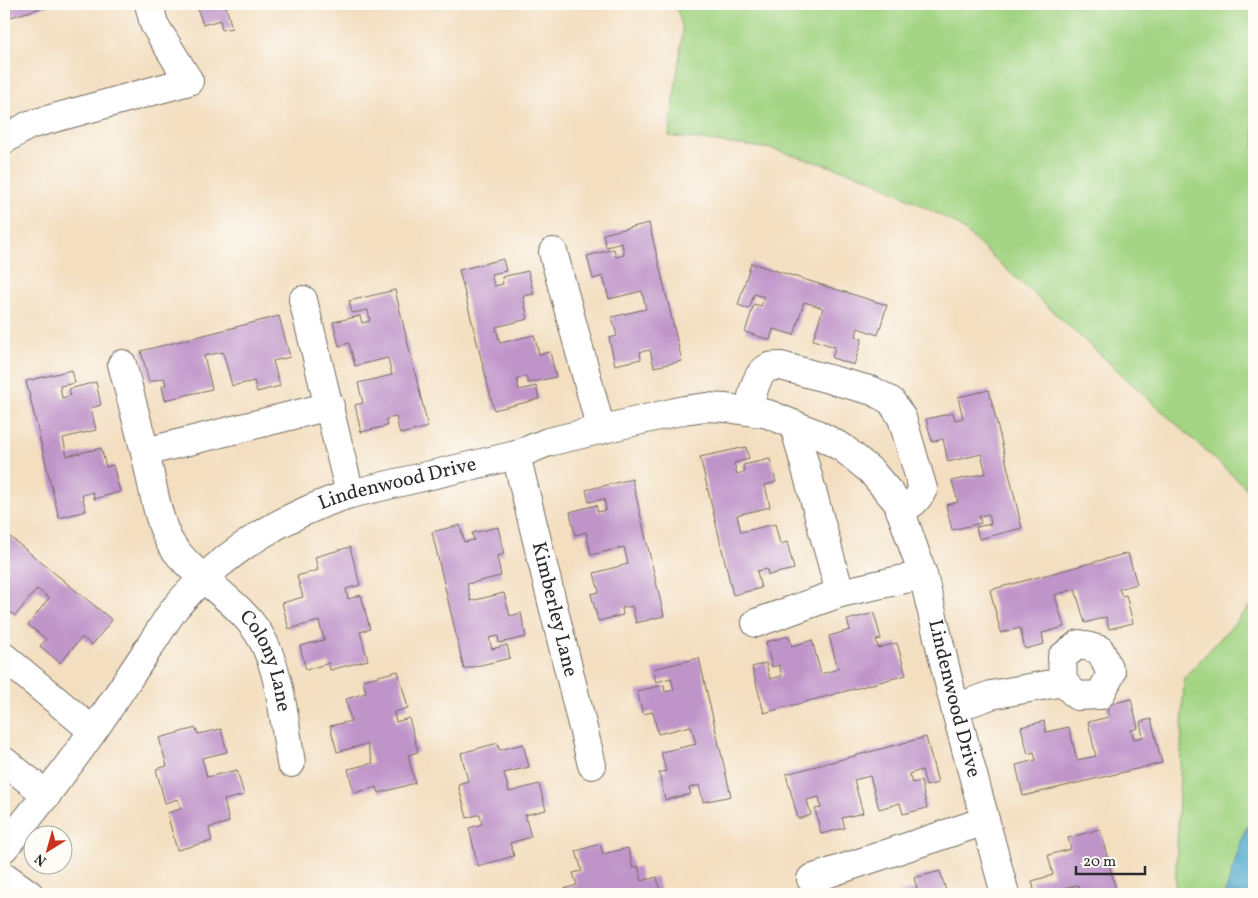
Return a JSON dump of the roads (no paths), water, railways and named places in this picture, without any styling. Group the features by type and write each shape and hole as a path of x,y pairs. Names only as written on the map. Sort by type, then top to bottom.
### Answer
{"street":[{"path":"4,140 29,126 189,81 154,24 149,4"},
{"path":"553,252 601,430"},
{"path":"303,300 350,494"},
{"name":"Colony Lane","path":"122,364 164,529 170,543 184,561 247,618 259,634 275,670 291,763"},
{"path":"749,412 757,382 762,373 770,366 781,366 872,391 890,401 902,418 923,489 918,499 900,510"},
{"path":"145,452 330,406"},
{"name":"Lindenwood Drive","path":"4,848 47,795 93,731 175,609 205,578 258,535 289,518 332,499 516,455 548,442 684,410 706,407 768,414 843,448 871,471 898,503 923,575 955,708 1006,894"},
{"path":"794,425 840,593"},
{"name":"Kimberley Lane","path":"516,455 592,765"},
{"path":"756,623 840,593 923,575"},
{"path":"4,657 93,731"},
{"path":"955,708 991,695 1063,682"},
{"path":"4,761 47,795"},
{"path":"811,879 985,822"},
{"path":"4,876 29,894"}],"water":[{"path":"1254,814 1254,894 1225,894 1244,833"}]}
